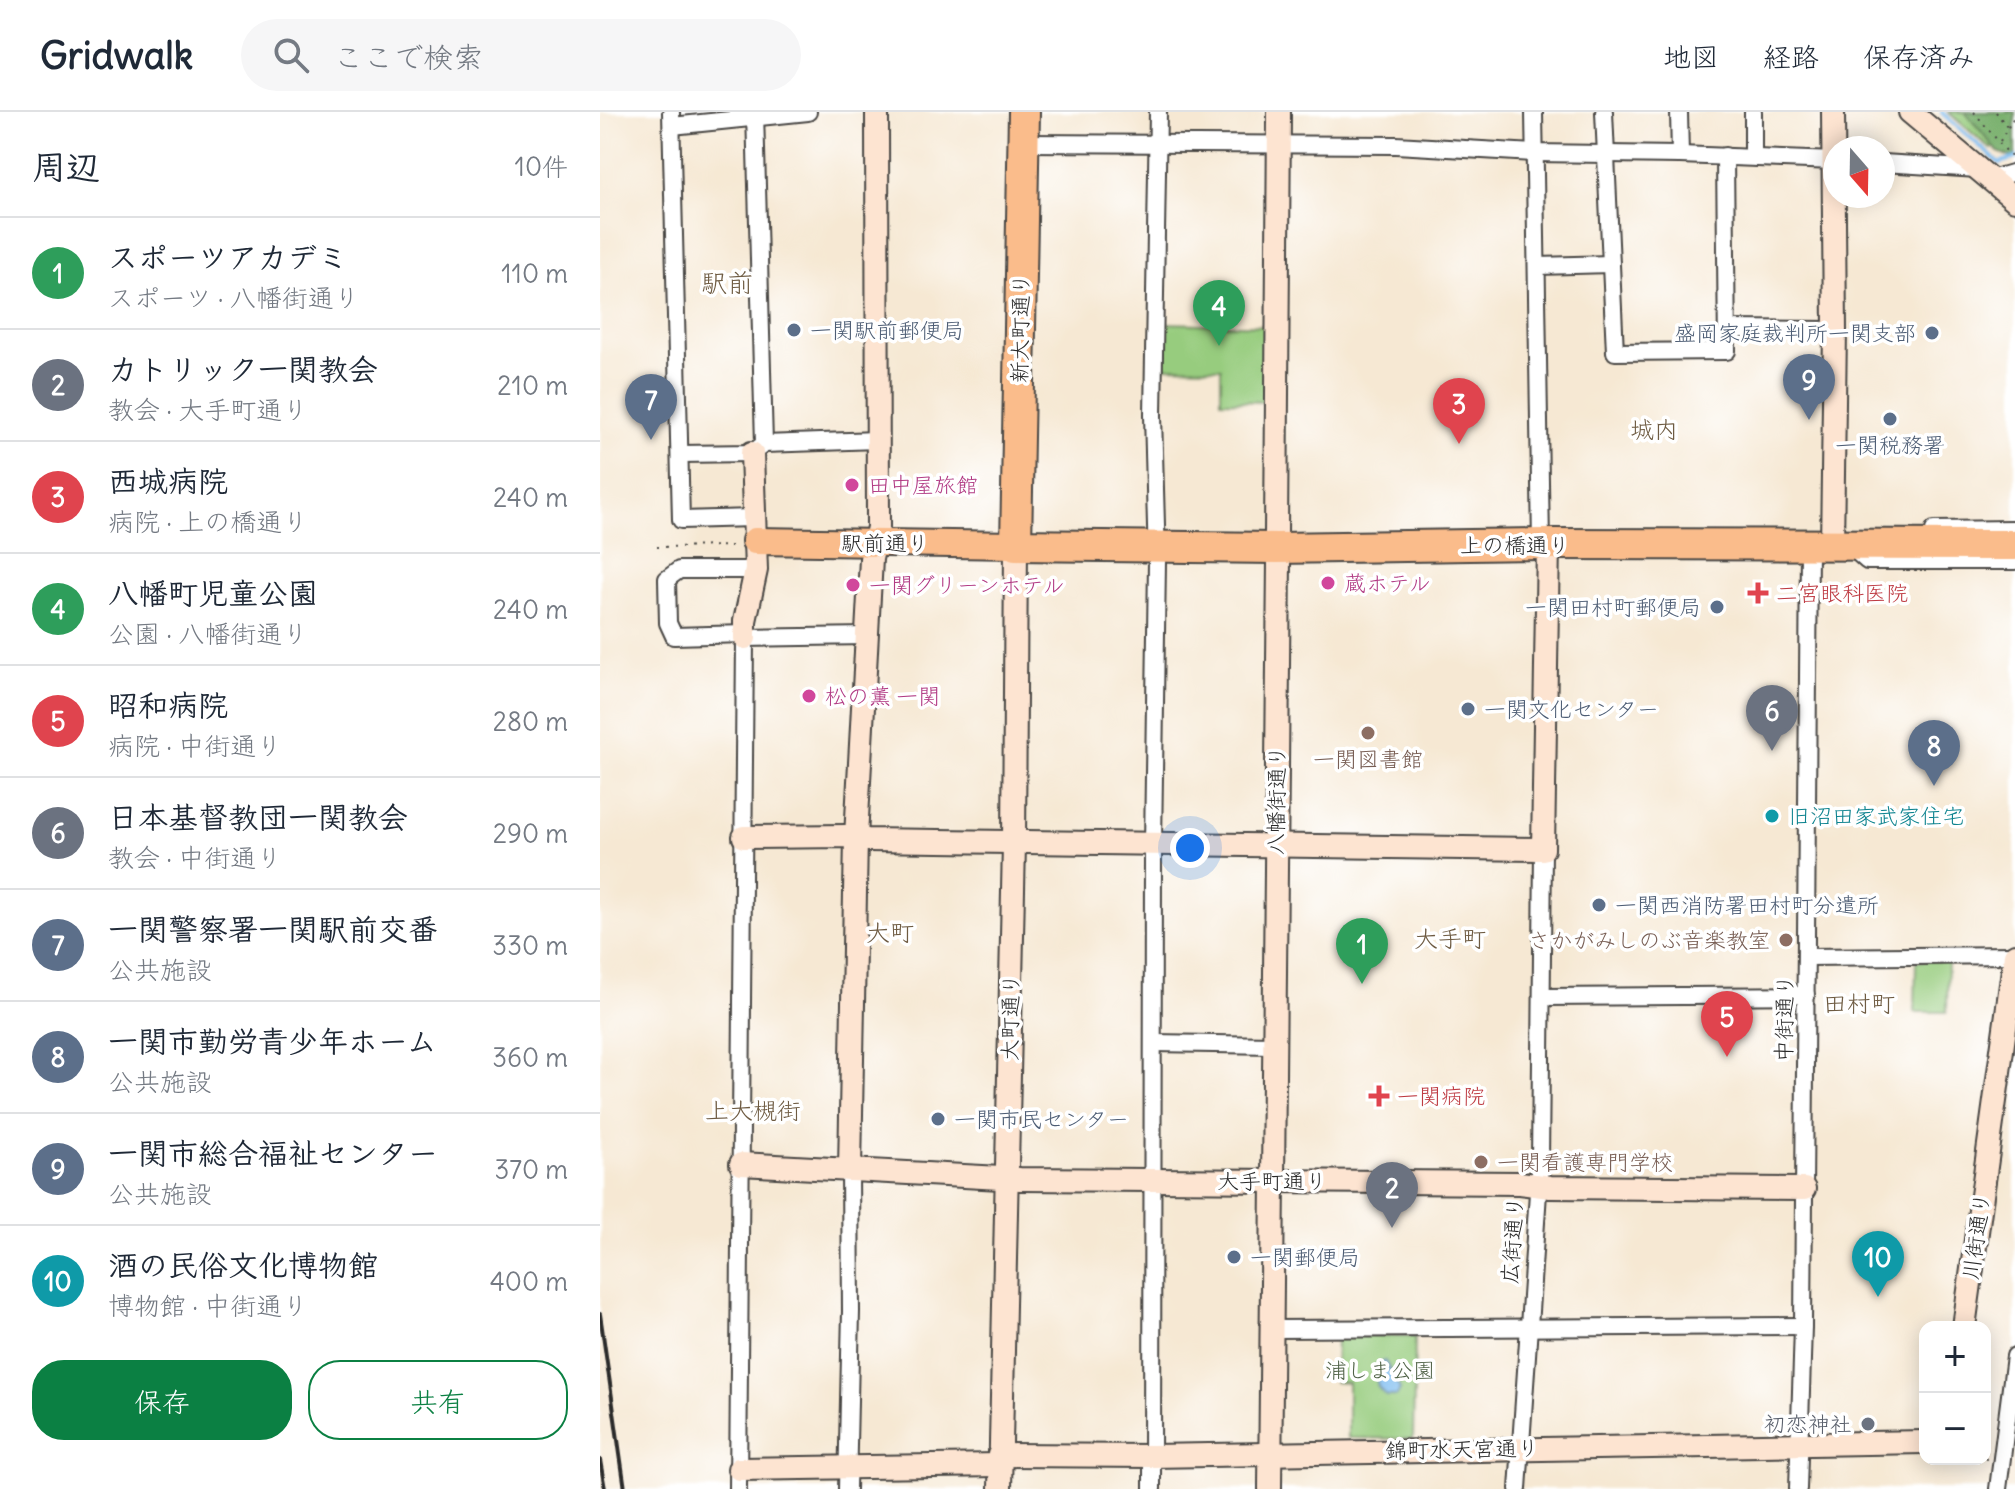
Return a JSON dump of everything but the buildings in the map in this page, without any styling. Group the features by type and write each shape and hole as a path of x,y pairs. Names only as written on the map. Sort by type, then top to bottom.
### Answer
{"highway":[{"name":"新大町通り","path":"1016,545 1024,112"},
{"name":"上の橋通り","path":"1016,545 1277,548 1544,544 2015,545"}],"main road":[{"name":"駅前通り","path":"747,535 875,543 1016,545"}],"street":[{"path":"747,535 681,520 672,119 808,112"},
{"path":"847,1478 856,837 871,559 878,527 877,112"},
{"path":"1152,1489 1156,545 1153,415 1158,112"},
{"name":"八幡街通り","path":"1270,1489 1279,560 1279,112"},
{"path":"744,837 856,837 867,840 1014,844 1543,849 1544,544 1534,112"},
{"path":"1604,112 1615,352 1727,351 1725,156"},
{"path":"1679,112 1680,155"},
{"path":"1753,112 1753,157"},
{"path":"1833,112 1833,136"},
{"path":"1910,112 2015,200"},
{"path":"738,1479 745,636 756,570 747,535 758,448 755,116"},
{"path":"1023,143 1396,145 1534,153 1823,160"},
{"path":"1895,164 1985,174 2015,172"},
{"path":"1830,546 1834,208"},
{"path":"1538,266 1611,264"},
{"path":"1727,329 1835,330"},
{"path":"680,454 877,440"},
{"path":"1830,546 1865,531 2015,529"},
{"name":"大町通り","path":"1000,1489 1014,844 1016,545"},
{"path":"1830,546 1867,561 2015,561"},
{"name":"中街通り","path":"1798,1489 1803,1326 1806,957 1830,546"},
{"path":"756,570 679,570 667,579 668,623 674,636 868,636"},
{"name":"広街通り","path":"1518,1489 1539,1185 1543,849"},
{"path":"1806,957 2015,955"},
{"name":"川街通り","path":"1965,1321 2015,955"},
{"path":"1542,997 1806,995"},
{"path":"1153,1043 1274,1045"},
{"name":"大手町通り","path":"741,1164 1007,1178 1804,1189"},
{"path":"1273,1329 1803,1326"},
{"path":"1998,1489 2015,1356"},
{"name":"錦町水天宮通り","path":"738,1479 847,1478 999,1460 1271,1452 1919,1442"}],"path":[{"path":"1974,112 2015,162"},
{"path":"1996,112 2008,128"},
{"path":"1999,142 2015,115"},
{"path":"657,547 747,535"}],"green space":[{"path":"1948,112 2015,112 2015,138 1991,149"},
{"path":"1965,112 2015,112 2015,159 1998,152"},
{"path":"1165,323 1274,326 1273,402 1221,401 1221,368 1164,367"},
{"path":"1916,961 1948,961 1947,1012 1915,1012"},
{"name":"浦しま公園","path":"1336,1335 1415,1336 1413,1439 1348,1438 1348,1383 1335,1382"}],"water":[{"path":"1385,1361 1400,1389 1397,1396 1386,1396 1378,1387 1374,1366"}],"waterway":[{"path":"1941,112 1999,163 2015,158"}],"railway":[{"path":"600,1314 625,1489"},
{"path":"600,1460 605,1489"}],"place":[{"name":"一関駅前郵便局","path":"794,330"},
{"name":"盛岡家庭裁判所一関支部","path":"1932,333"},
{"name":"八幡町児童公園","path":"1219,346"},
{"name":"一関税務署","path":"1890,419"},
{"name":"一関市総合福祉センター","path":"1809,420"},
{"name":"一関警察署一関駅前交番","path":"651,440"},
{"name":"西城病院","path":"1459,444"},
{"name":"田中屋旅館","path":"852,485"},
{"name":"蔵ホテル","path":"1328,583"},
{"name":"一関グリーンホテル","path":"853,585"},
{"name":"二宮眼科医院","path":"1758,593"},
{"name":"一関田村町郵便局","path":"1717,607"},
{"name":"松の薫 一関","path":"809,696"},
{"name":"一関文化センター","path":"1468,709"},
{"name":"一関図書館","path":"1368,733"},
{"name":"日本基督教団一関教会","path":"1772,751"},
{"name":"一関市勤労青少年ホーム","path":"1934,786"},
{"name":"旧沼田家武家住宅","path":"1772,816"},
{"name":"一関西消防署田村町分遣所","path":"1599,905"},
{"name":"さかがみしのぶ音楽教室","path":"1786,940"},
{"name":"スポーツアカデミ","path":"1362,984"},
{"name":"昭和病院","path":"1727,1057"},
{"name":"一関病院","path":"1379,1096"},
{"name":"一関市民センター","path":"938,1119"},
{"name":"一関看護専門学校","path":"1481,1162"},
{"name":"カトリック一関教会","path":"1392,1228"},
{"name":"一関郵便局","path":"1234,1257"},
{"name":"酒の民俗文化博物館","path":"1878,1297"},
{"name":"初恋神社","path":"1868,1424"}],"district":[{"name":"駅前","path":"727,283"},
{"name":"城内","path":"1654,430"},
{"name":"大町","path":"890,933"},
{"name":"大手町","path":"1450,939"},
{"name":"田村町","path":"1859,1004"},
{"name":"上大槻街","path":"753,1111"}]}
